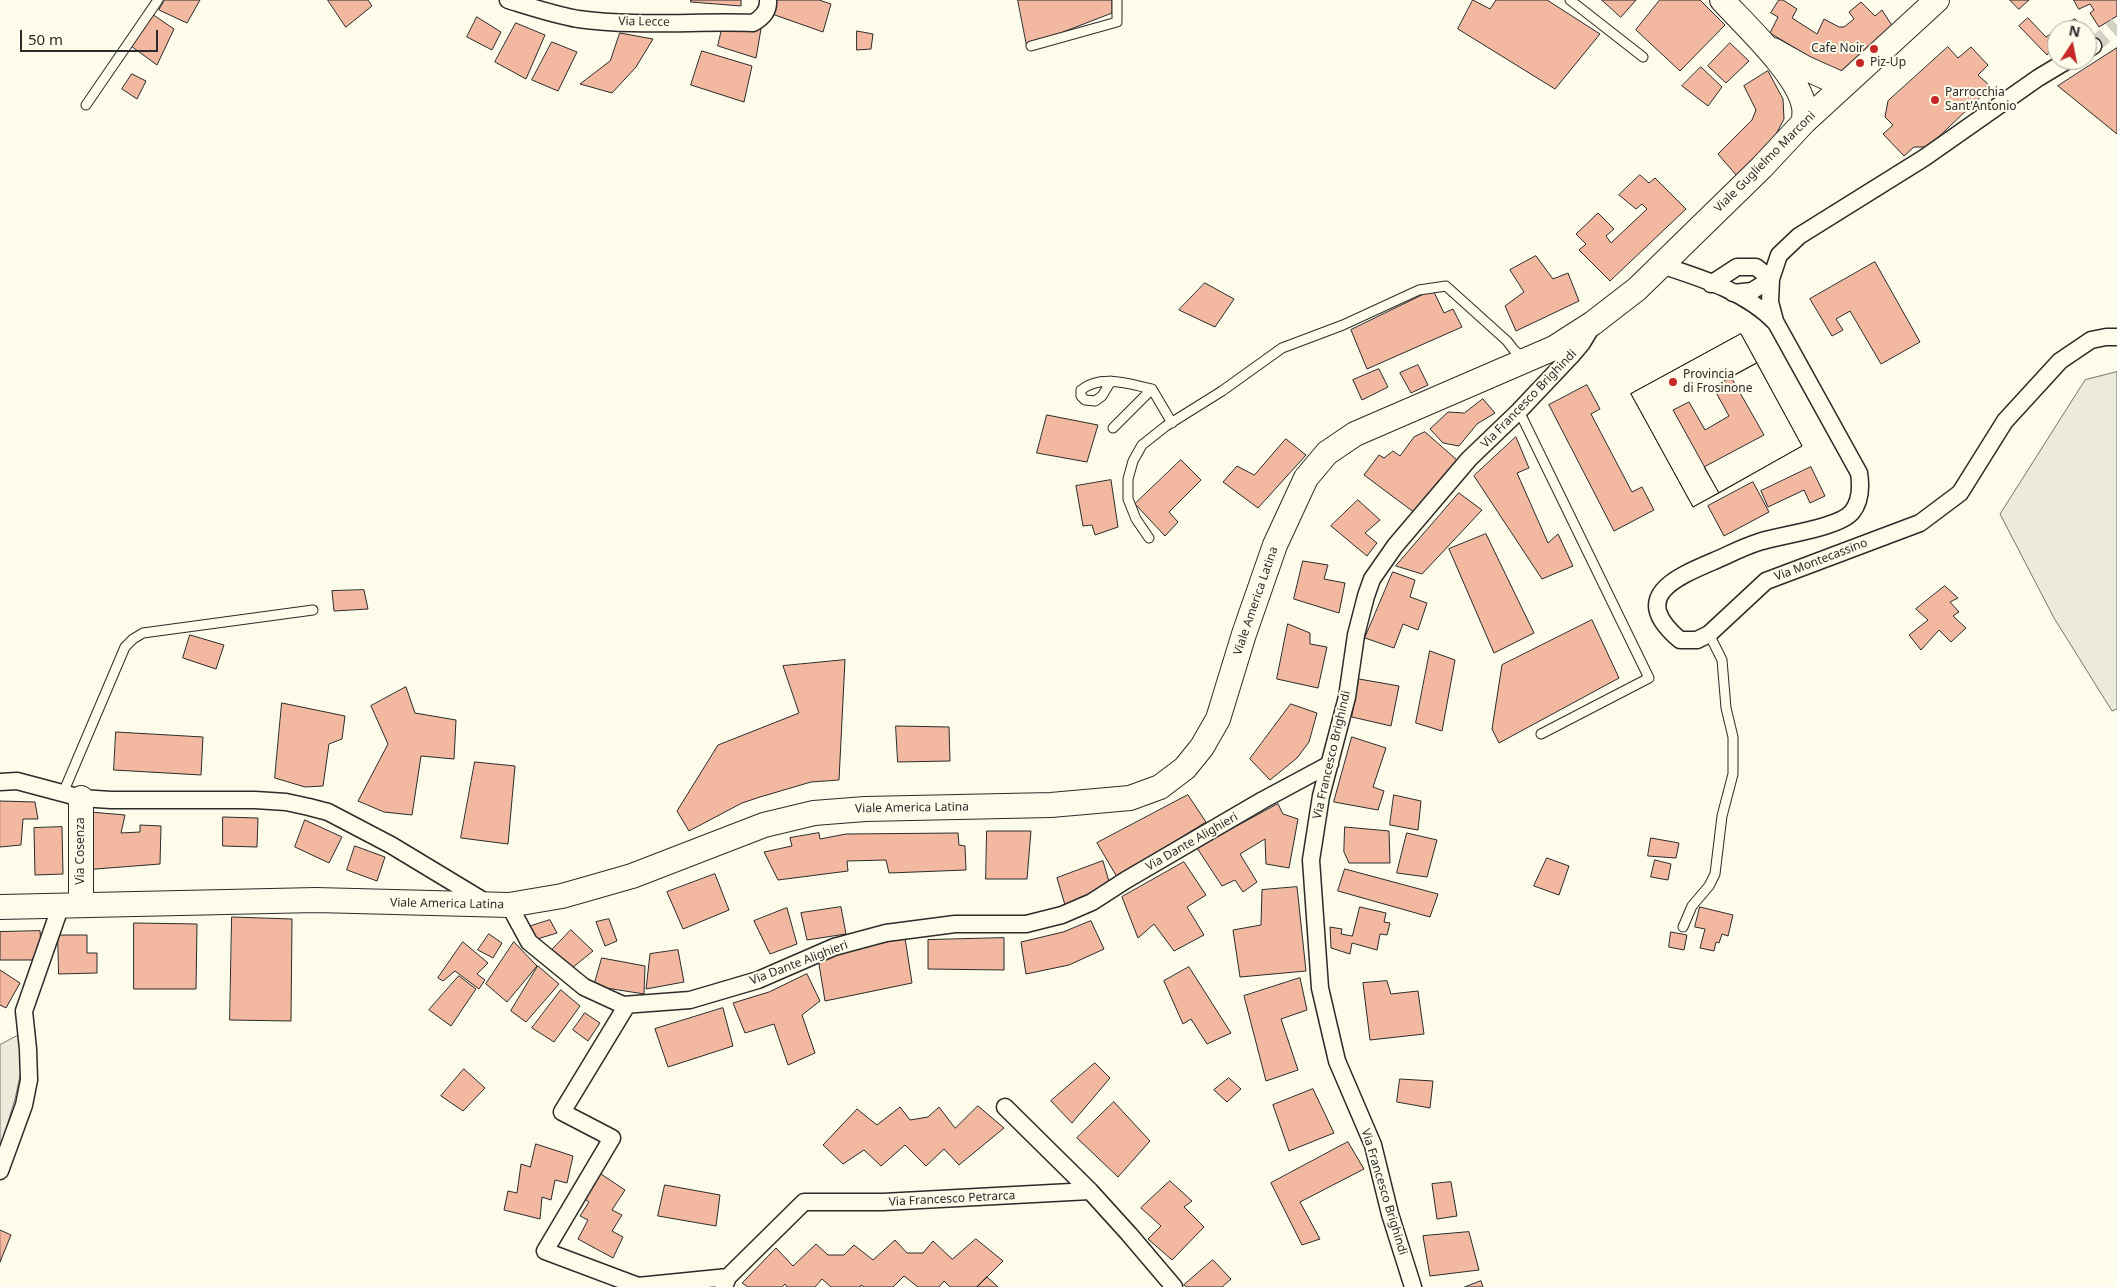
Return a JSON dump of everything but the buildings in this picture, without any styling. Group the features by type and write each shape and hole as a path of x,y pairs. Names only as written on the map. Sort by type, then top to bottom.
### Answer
{"main road":[{"path":"1722,0 1785,70 1799,92 1804,106 1804,122"},
{"name":"Viale Guglielmo Marconi","path":"1593,323 1637,289 1762,167 1804,122 1937,0"},
{"path":"1761,43 1805,68 1843,85"},
{"name":"Viale America Latina","path":"0,907 316,900 500,906 562,896 632,876 764,825 814,813 865,809 1051,805 1130,798 1160,787 1185,768 1202,746 1218,719 1244,634 1275,545 1306,478 1327,454 1355,434 1554,348 1593,323"},
{"name":"Via Cosenza","path":"71,905 72,795"}],"street":[{"name":"Via Lecce","path":"508,0 576,18 607,22 675,23 753,22 762,18 768,5 768,0"},
{"path":"1776,323 1770,302 1771,279 1779,255 1799,236 1924,158 2051,70"},
{"name":"Via Montecassino","path":"1661,265 1733,293 1764,310 1776,323 1859,472 1862,487 1859,500 1852,512 1841,521 1757,542 1679,576 1667,585 1659,599 1658,615 1667,629 1680,640 1697,640 1709,634 1766,580 1920,523 1960,493 2004,421 2060,361 2091,340 2117,337"},
{"path":"1712,284 1738,267 1756,267 1771,279"},
{"path":"1733,293 1752,292 1771,279"},
{"name":"Via Francesco Brighindi","path":"1413,1287 1390,1214 1373,1145 1337,1061 1320,988 1311,860 1321,796 1347,697 1356,635 1372,579 1395,546 1469,460 1519,411 1582,343 1593,323"},
{"name":"Via Dante Alighieri","path":"500,906 529,942 584,987 623,1005 690,1000 758,980 834,947 886,933 955,924 1026,924 1062,915 1092,902 1212,830 1330,764"},
{"path":"0,782 17,781 72,795 111,800 255,800 286,802 309,807 328,812 500,906"},
{"path":"0,1172 24,1105 29,1080 24,1011 71,905"},
{"path":"627,1005 562,1112 612,1138 545,1251 638,1286 726,1282"},
{"path":"1005,1107 1090,1191 1174,1287"},
{"name":"Via Francesco Petrarca","path":"726,1282 804,1202 883,1202 1090,1191"}],"lane":[{"path":"86,105 158,0"},
{"path":"1031,46 1117,22 1116,0"},
{"path":"1570,0 1643,57"},
{"path":"1149,538 1136,519 1128,499 1128,479 1133,461 1142,445 1282,348 1343,325 1419,290 1446,286 1527,360"},
{"path":"1111,381 1152,389 1172,423"},
{"path":"1113,428 1152,389"},
{"path":"1519,411 1649,678 1541,734"},
{"path":"72,795 125,647 133,638 143,632 313,610"},
{"path":"1683,927 1692,906 1710,886 1716,874 1722,816 1733,774 1733,732 1726,708 1722,660 1709,634"}],"shaded area":[{"path":"2117,372 2117,709 2112,711 2054,618 2000,514 2085,380"},
{"path":"19,1035 23,1062 15,1099 0,1149 0,1045"}],"tunnel":[{"path":"2097,42 2117,25"}],"place":[{"name":"Cafe Noir","path":"1874,49"},
{"name":"Piz-Up","path":"1860,63"},
{"name":"Parrocchia Sant'Antonio","path":"1935,100"},
{"name":"Provincia di Frosinone","path":"1673,382"}]}
